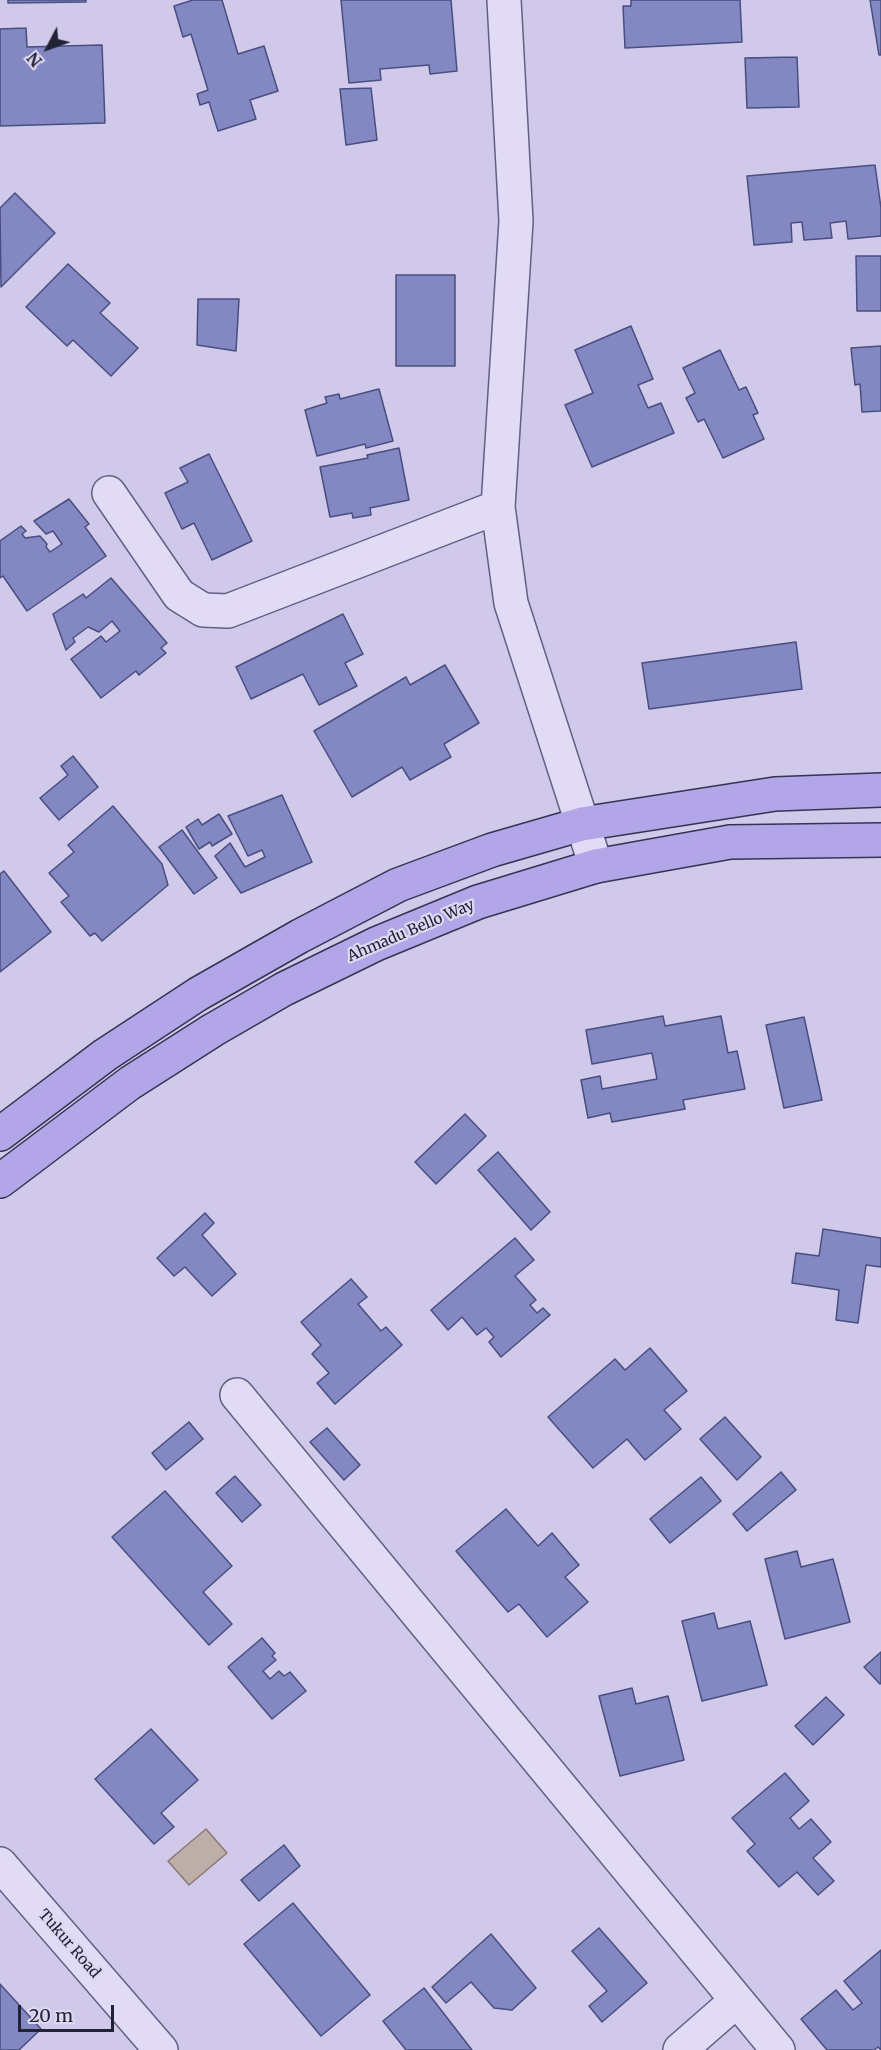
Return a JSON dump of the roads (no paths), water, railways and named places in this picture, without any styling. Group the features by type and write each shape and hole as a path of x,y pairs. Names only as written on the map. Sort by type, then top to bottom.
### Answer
{"main road":[{"path":"0,1134 105,1055 198,994 300,936 398,885 492,850 582,824 775,794 881,790"},
{"name":"Ahmadu Bello Way","path":"0,1181 130,1083 213,1030 284,989 376,944 478,902 596,866 730,842 881,840"}],"street":[{"path":"504,0 516,221 498,507 512,603 596,866"},
{"path":"109,493 179,595 203,610 228,611 498,507"},
{"path":"237,1395 778,2050"},
{"name":"Tukur Road","path":"0,1864 161,2050"},
{"path":"680,2050 736,2001"}]}
